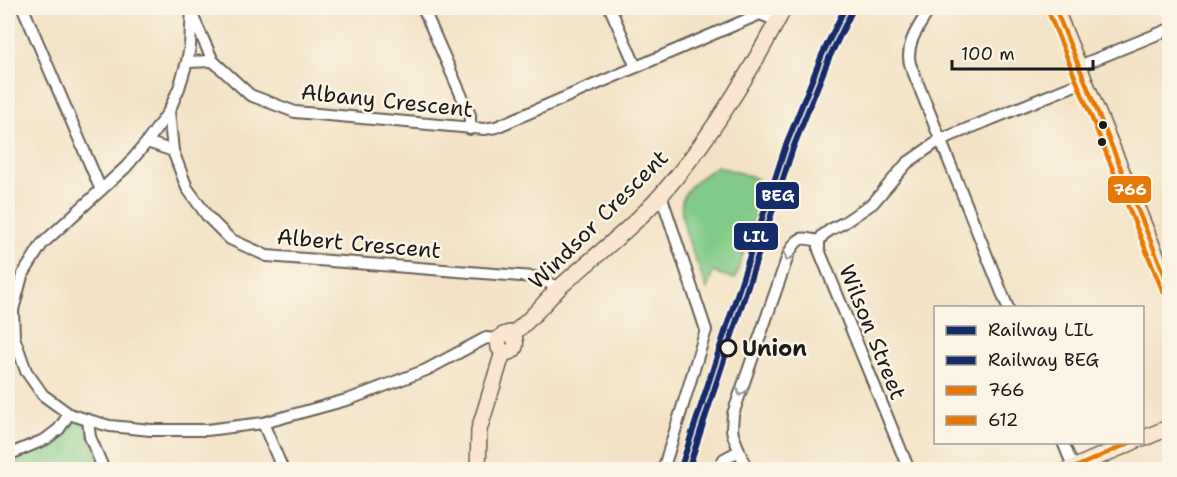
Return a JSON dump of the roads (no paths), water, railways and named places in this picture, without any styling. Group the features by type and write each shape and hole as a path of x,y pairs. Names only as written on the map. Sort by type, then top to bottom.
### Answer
{"street":[{"path":"23,8 101,189"},
{"path":"423,8 470,115 470,129"},
{"path":"610,8 636,67"},
{"path":"930,8 910,43 908,51 910,64 1007,306"},
{"path":"1055,8 1170,289"},
{"name":"Windsor Crescent","path":"192,12 187,62 169,111 126,167 42,244 22,276 10,309 14,337 26,371 43,395 69,414 110,426 150,430 207,430 263,423 350,399 426,370 486,338 505,342 661,195 706,139 781,14"},
{"name":"Albany Crescent","path":"192,12 213,61 250,95 295,112 470,129 496,127 760,14 781,14"},
{"path":"1079,66 1170,29"},
{"path":"187,62 213,61"},
{"path":"747,470 732,428 733,414 789,253 797,241 804,238 819,241 823,235 873,203 907,163 940,140 1085,81"},
{"name":"Albert Crescent","path":"169,111 173,152 187,188 208,217 230,238 267,256 534,277 560,288"},
{"path":"147,142 173,152"},
{"path":"661,195 706,330 663,470"},
{"name":"Wilson Street","path":"819,241 819,250 909,470"},
{"path":"478,470 479,430 505,342"},
{"path":"8,455 46,439 59,429 69,414"},
{"path":"88,420 90,437 104,470"},
{"path":"263,423 283,470"},
{"path":"1144,439 1170,427"},
{"path":"1064,444 1079,467 1129,444"},
{"path":"718,470 724,459 739,451"}],"rail line":[{"name":"LIL","path":"680,470 786,145 822,55 845,8"},
{"name":"BEG","path":"688,470 793,148 829,58 852,11"}],"place":[{"name":"Union","path":"728,348"}]}
